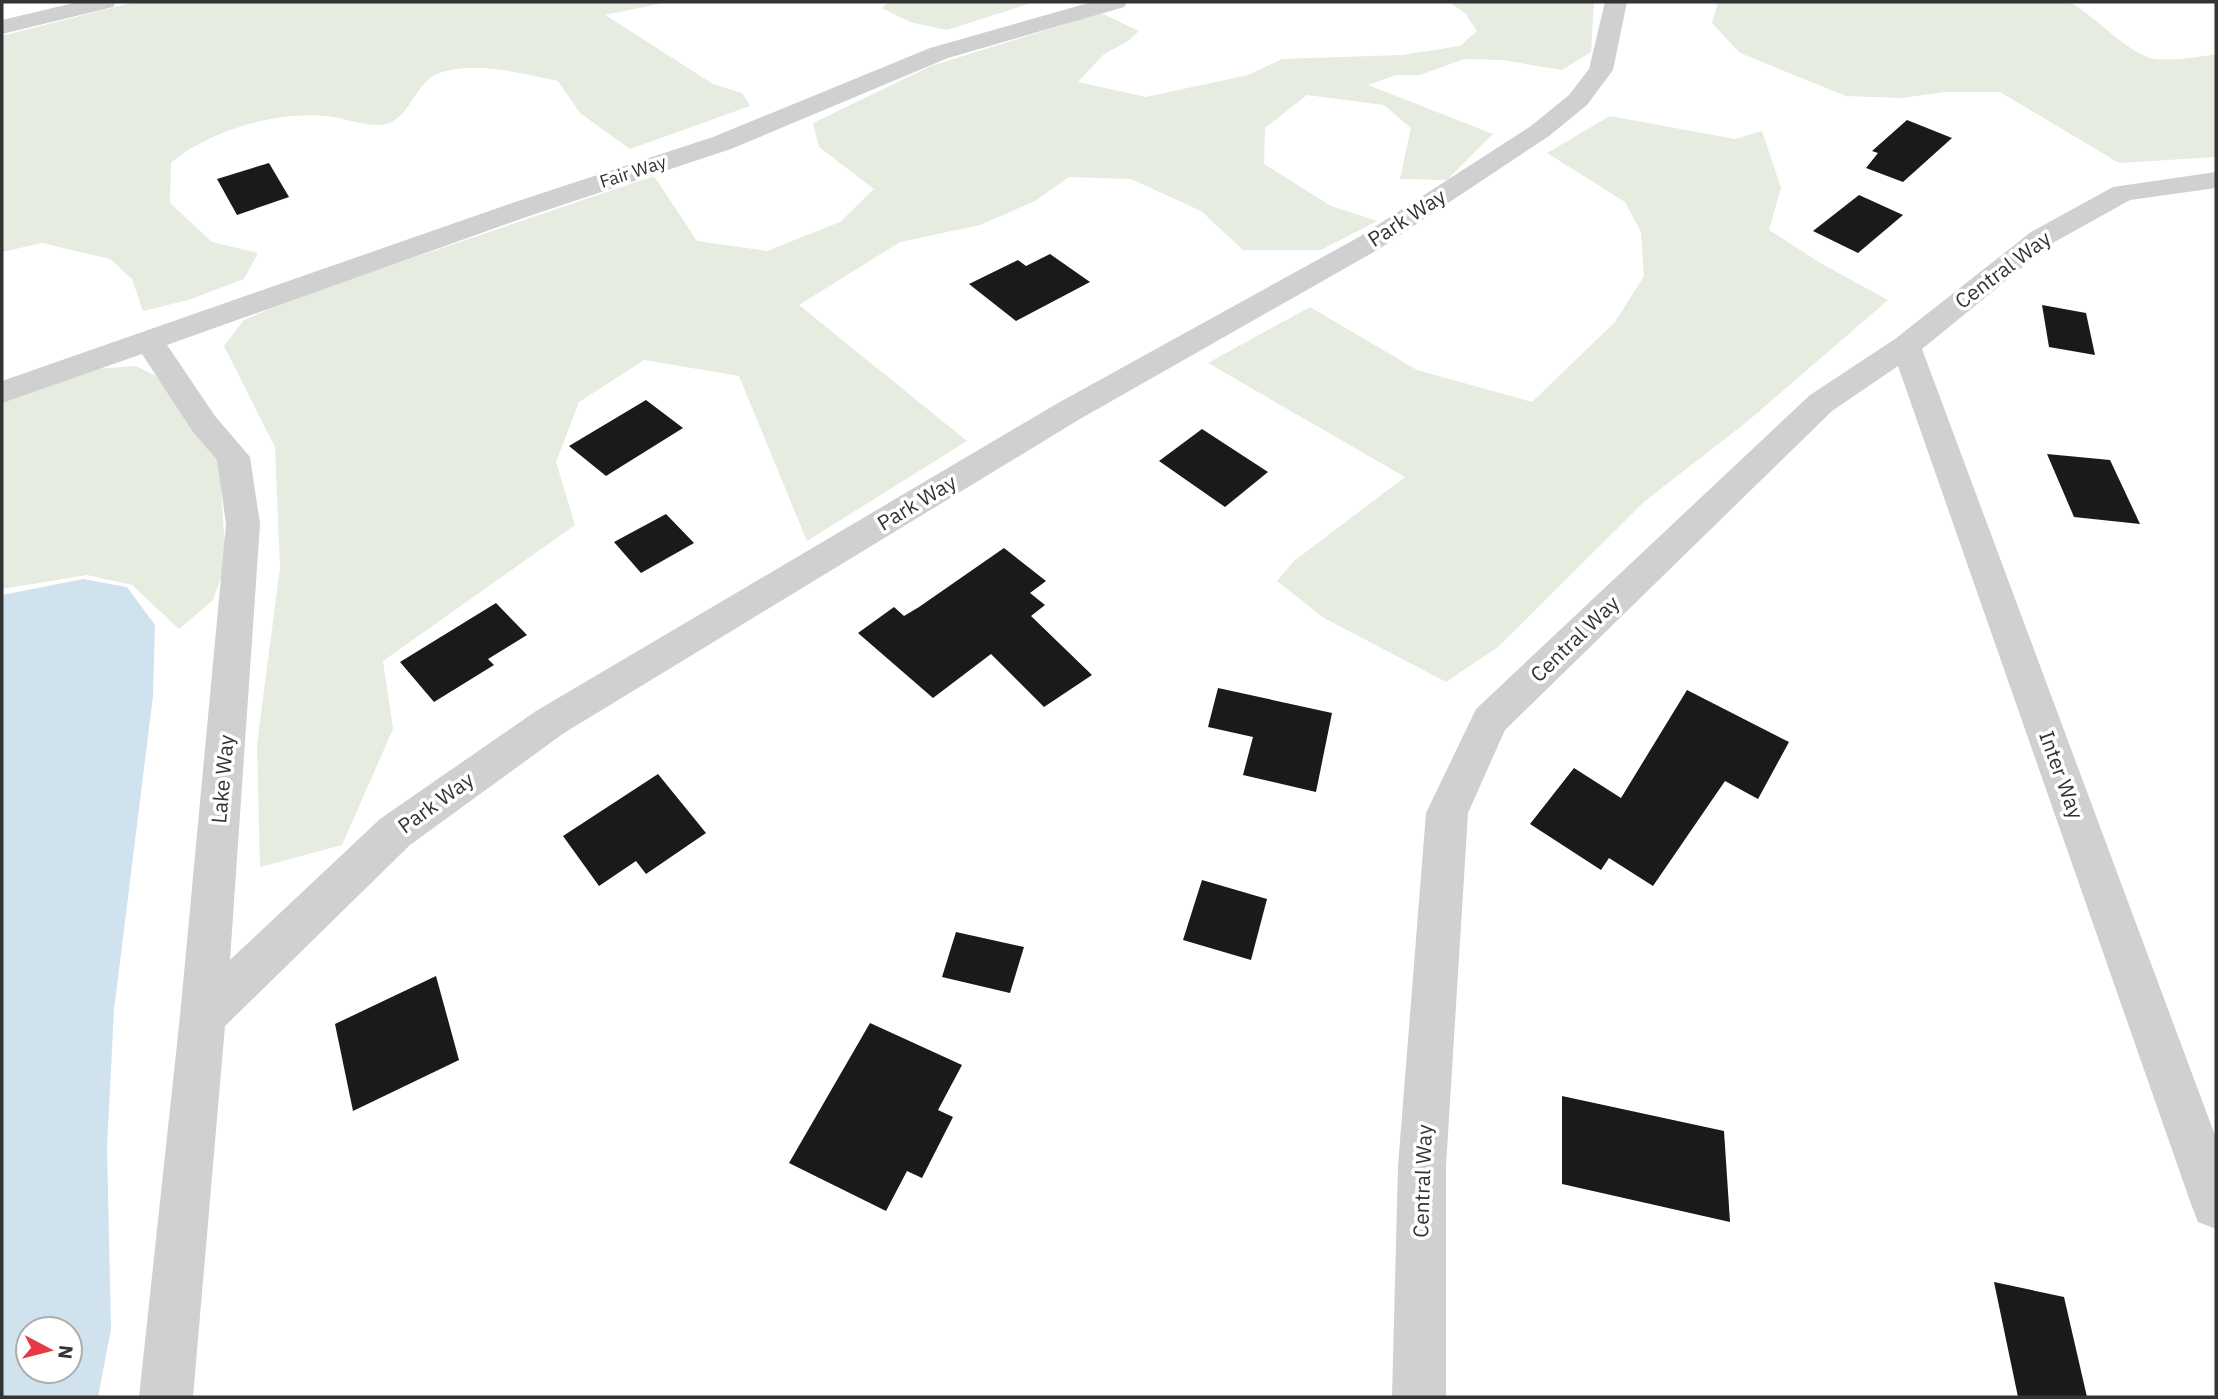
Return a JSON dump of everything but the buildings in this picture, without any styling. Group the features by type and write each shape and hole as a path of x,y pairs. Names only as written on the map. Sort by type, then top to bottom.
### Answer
{"street":[{"path":"2,27 105,2"},
{"name":"Fair Way","path":"150,342 522,209 722,143 939,53 1116,2"},
{"name":"Park Way","path":"203,1016 395,832 550,722 1069,411 1369,243 1540,131 1578,100 1601,70 1610,39 1616,2"},
{"name":"Central Way","path":"1419,1397 1422,1166 1447,813 1490,720 1821,403 1906,346 2041,238 2123,193 2216,180"},
{"path":"2,392 150,342"},
{"name":"Lake Way","path":"150,342 204,424 233,457 243,524 203,1016 166,1397"},
{"name":"Inter Way","path":"1906,346 2216,1204"}],"shaded area":[{"path":"134,2 668,2 605,15 713,84 742,93 750,106 630,149 580,113 558,81 485,68 456,69 432,77 405,110 390,123 373,125 307,115 265,120 204,141 171,163 170,203 212,242 258,253 244,279 188,300 143,311 132,279 110,259 42,243 2,252 2,36"},
{"path":"888,2 1034,2 947,30 910,22 882,8"},
{"path":"1449,2 1594,2 1591,52 1562,70 1502,60 1464,59 1420,75 1396,75 1368,85 1493,134 1447,180 1400,179 1411,128 1384,105 1307,95 1265,128 1264,164 1331,206 1377,221 1321,250 1243,250 1201,211 1131,179 1069,177 1035,201 980,225 900,242 799,305 967,441 807,541 739,376 644,360 579,402 556,462 575,525 383,661 393,729 342,845 260,867 257,744 280,568 275,447 224,346 244,320 292,299 654,176 697,241 767,251 840,222 874,189 819,147 813,123 931,66 1101,13 1139,31 1128,41 1103,55 1078,82 1146,97 1248,75 1282,59 1402,55 1460,46 1477,31 1465,13"},
{"path":"1718,2 2069,2 2135,51 2146,56 2170,59 2216,54 2216,157 2119,163 2000,92 1945,92 1902,98 1846,96 1740,53 1712,23"},
{"path":"1610,116 1735,139 1762,131 1781,188 1769,230 1822,264 1888,300 1748,421 1645,501 1498,647 1446,682 1324,618 1277,581 1294,561 1405,477 1208,363 1310,307 1417,370 1532,402 1615,322 1644,276 1641,232 1625,202 1547,153"},
{"path":"136,366 156,376 219,459 226,563 213,600 179,629 132,585 87,575 2,589 2,400 93,369"}],"water":[{"path":"83,579 127,587 155,625 153,696 114,1010 107,1147 111,1329 98,1397 2,1397 2,595"}]}
